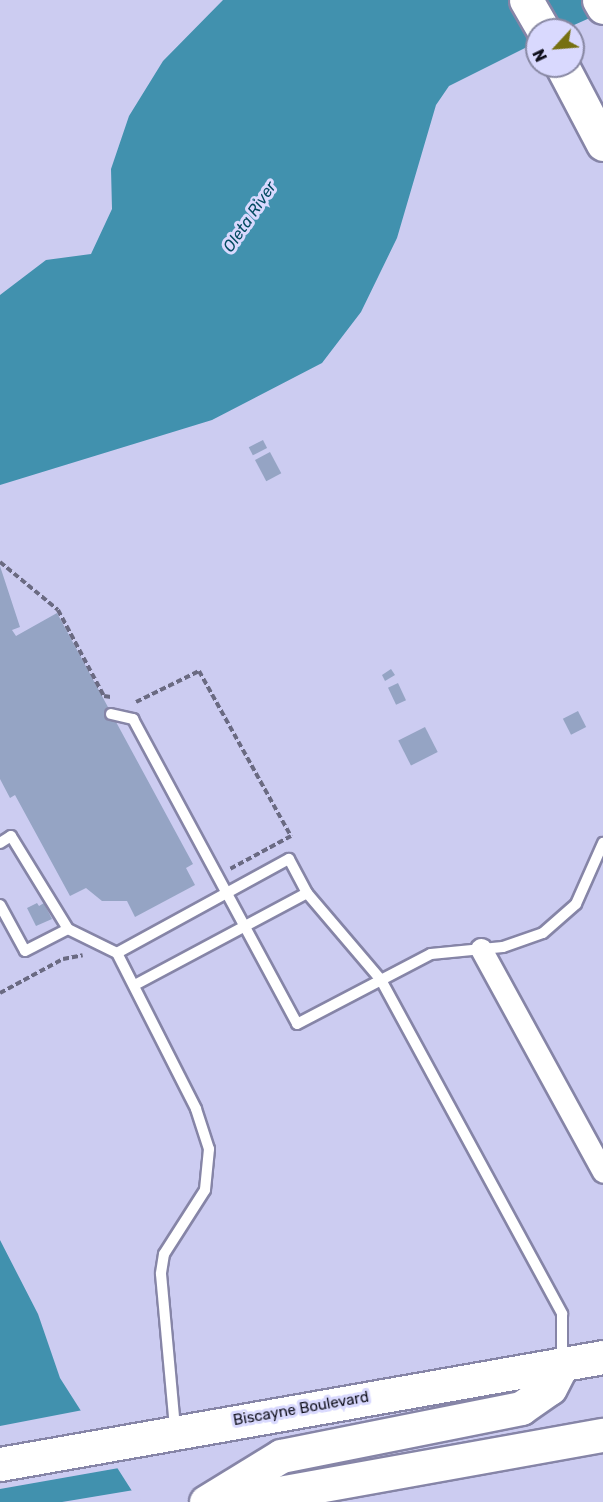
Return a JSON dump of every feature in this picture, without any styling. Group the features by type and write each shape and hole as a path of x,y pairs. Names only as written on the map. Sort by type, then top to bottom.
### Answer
{"main road":[{"path":"526,0 536,18"},
{"path":"599,0 603,8"},
{"path":"568,78 603,144"},
{"name":"Biscayne Boulevard","path":"0,1464 603,1357"},
{"path":"206,1502 281,1456 521,1408 550,1388 562,1364"},
{"path":"229,1502 603,1435"}],"street":[{"path":"481,949 603,1172"}],"lane":[{"path":"111,714 133,719 297,1024 431,954 519,944 565,917 576,904 603,843"},
{"path":"0,843 11,836 68,929 117,953 196,1109 209,1149 205,1190 164,1254 161,1274 176,1431"},
{"path":"117,953 289,860 307,893 381,980 562,1314 562,1364"},
{"path":"135,985 307,893"},
{"path":"0,905 26,951 68,929"}],"path":[{"path":"0,562 58,610 104,696 116,698"},
{"path":"128,700 139,703 199,671 291,836 229,870"},
{"path":"0,993 63,959 86,955"}],"water":[{"name":"Oleta River","path":"223,0 603,0 603,12 585,20 585,18 525,18 525,48 449,86 436,105 397,238 361,312 322,363 212,420 0,485 0,295 46,260 91,254 112,209 111,169 129,116 163,61"},
{"path":"0,1240 38,1314 60,1378 139,1502 0,1502"}],"pier":[{"path":"83,1410 119,1468 0,1489 0,1426"},
{"path":"134,1490 142,1502 62,1502"}],"building":[{"path":"263,440 267,448 253,455 249,447"},
{"path":"270,452 281,473 266,481 255,460"},
{"path":"0,566 20,627 12,630 16,636 57,613 193,864 186,868 195,885 135,917 127,901 102,901 86,888 70,896 15,795 10,798 0,779"},
{"path":"391,669 395,675 385,681 382,675"},
{"path":"398,683 406,700 396,705 388,688"},
{"path":"578,711 586,727 571,735 563,719"},
{"path":"425,727 438,752 411,766 398,741"},
{"path":"37,903 39,906 44,903 52,919 36,926 27,908"}]}
